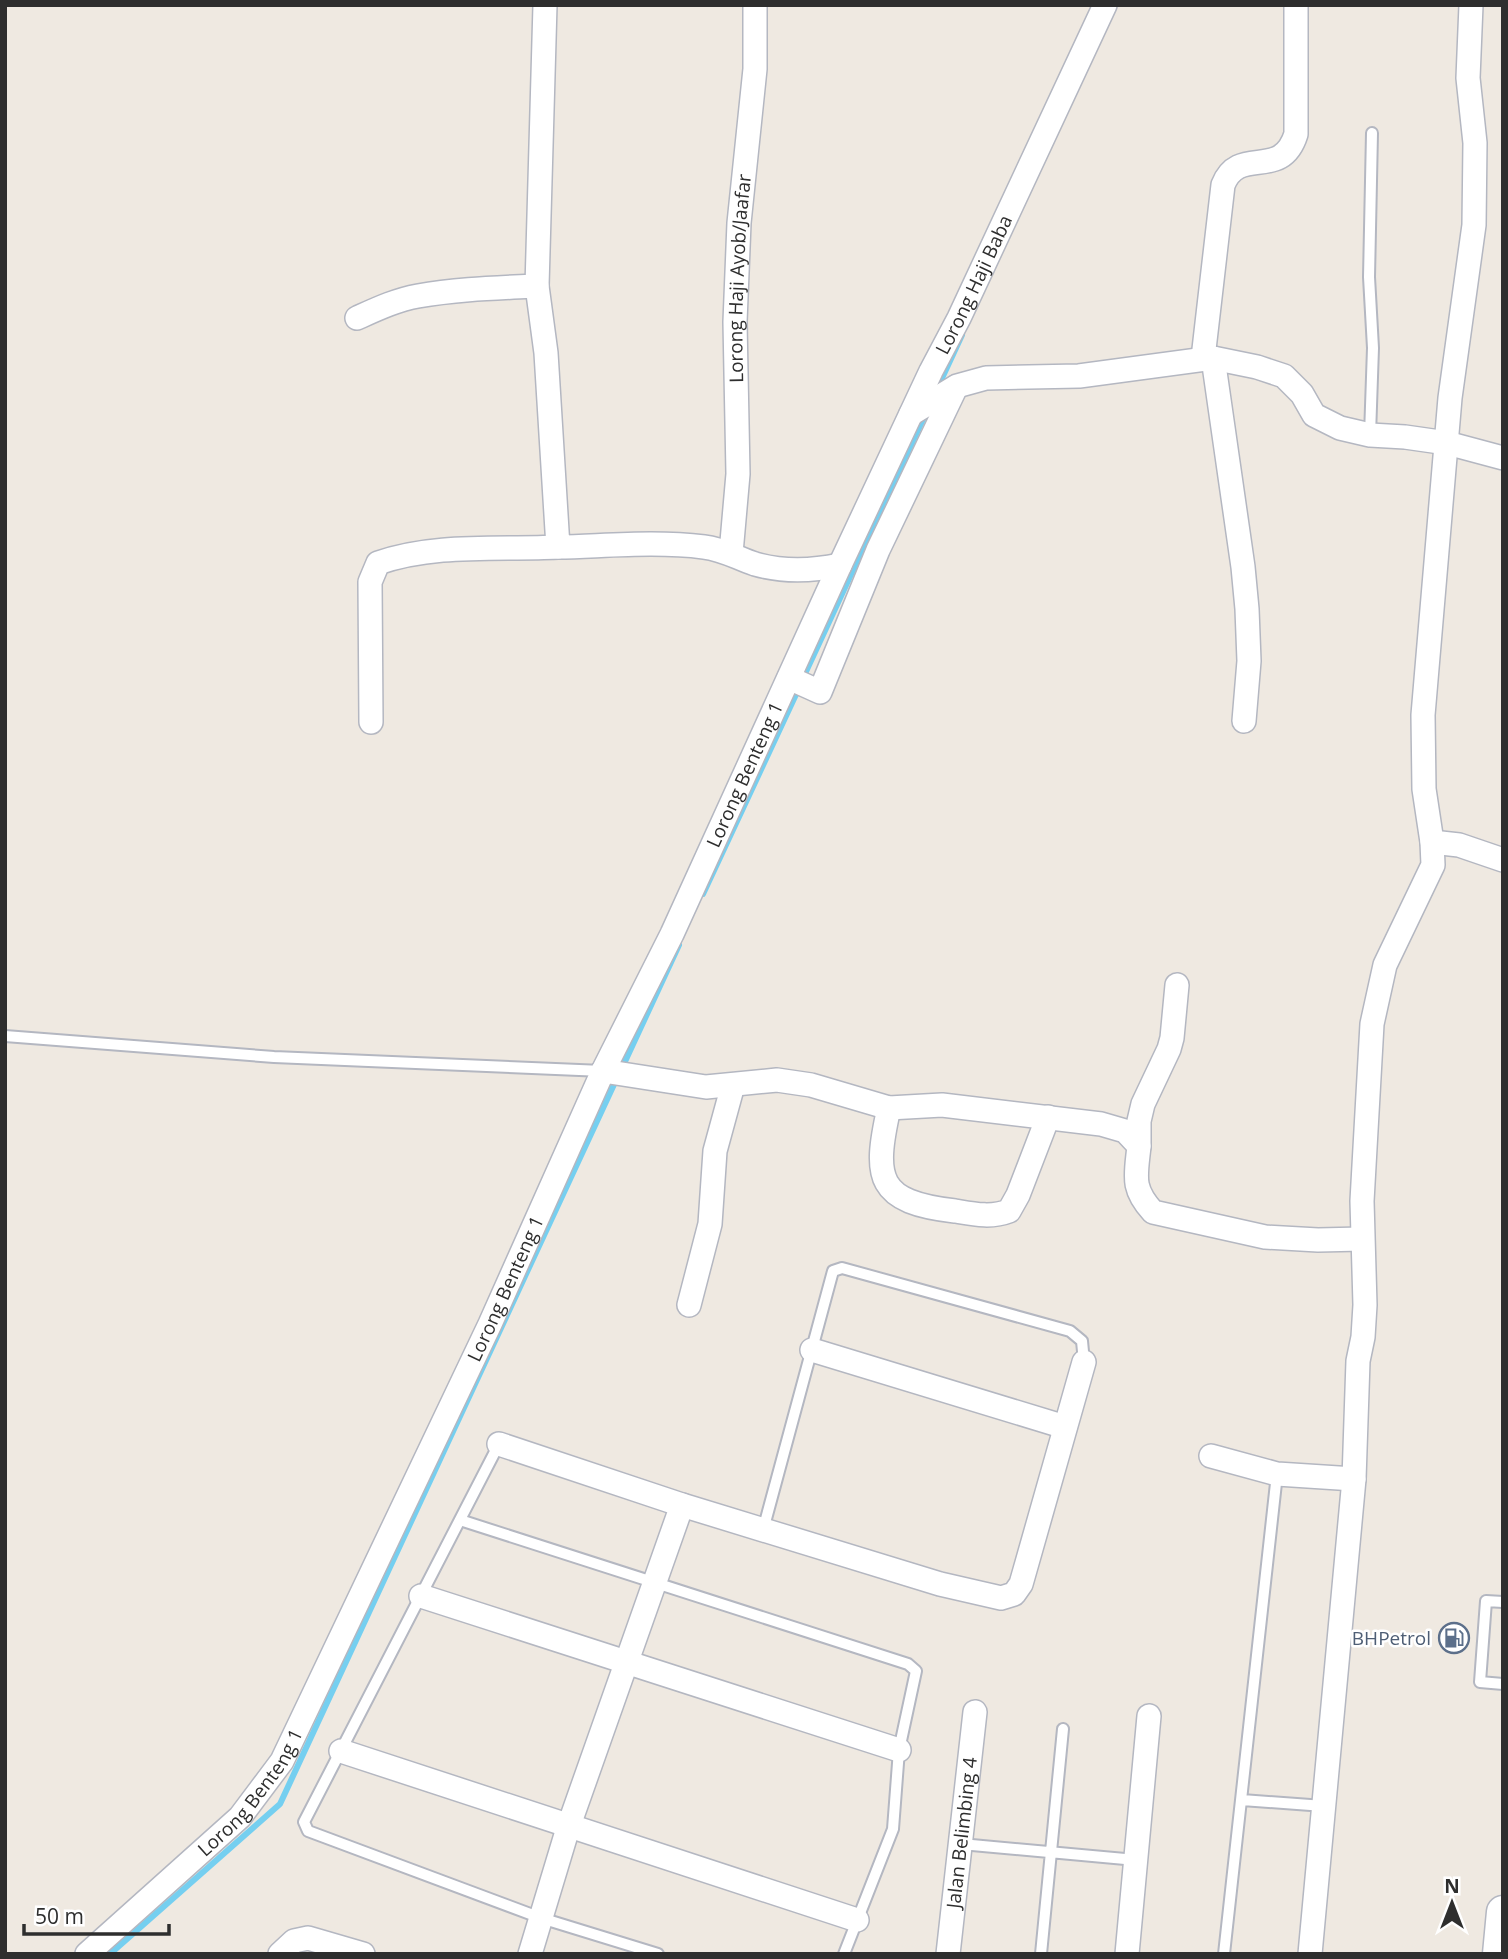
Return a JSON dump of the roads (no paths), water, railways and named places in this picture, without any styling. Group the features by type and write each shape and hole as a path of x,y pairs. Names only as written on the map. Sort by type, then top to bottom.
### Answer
{"street":[{"path":"545,5 537,286 546,353 558,547"},
{"name":"Lorong Haji Ayob/Jaafar","path":"732,553 738,474 735,310 739,223 755,69 755,5"},
{"name":"Lorong Haji Baba","path":"840,565 917,410 1105,5"},
{"path":"1244,721 1249,661 1246,598 1208,358 1211,274 1226,176 1243,164 1281,157 1289,151 1296,134 1296,5"},
{"path":"1310,1954 1354,1479 1357,1369 1365,1305 1366,1269 1362,1239 1363,1151 1372,1024 1385,965 1433,865 1424,789 1423,715 1450,398 1474,225 1475,143 1468,79 1471,5"},
{"path":"356,318 390,303 416,296 451,291 537,286"},
{"path":"917,410 953,389 986,378 1079,376 1208,358 1257,367 1284,376 1302,394 1314,415 1339,428 1370,435 1447,443 1503,458"},
{"path":"797,682 820,692 878,550 953,389"},
{"path":"371,722 370,582 378,563 398,556 449,550 685,545 732,553 777,569 799,570 840,565"},
{"name":"Lorong Benteng 1","path":"87,1954 240,1817 282,1761 672,934 797,682 840,565"},
{"path":"1432,842 1459,845 1503,860"},
{"path":"1177,985 1169,1049 1143,1104 1139,1121 1136,1178 1140,1198 1153,1212 1265,1237 1362,1239"},
{"path":"608,1071 706,1087 777,1080 811,1085 889,1108 942,1105 1101,1124 1125,1131 1139,1146"},
{"path":"689,1305 710,1224 715,1151 733,1085"},
{"path":"889,1108 880,1149 880,1169 892,1190 904,1200 927,1208 989,1215 1009,1211 1018,1195 1048,1117"},
{"path":"812,1350 1065,1427"},
{"path":"499,1444 763,1530 940,1584 1001,1598 1014,1594 1021,1584 1084,1362"},
{"path":"1211,1455 1278,1474 1354,1479"},
{"path":"530,1954 569,1826 682,1505"},
{"path":"421,1596 899,1750"},
{"name":"Jalan Belimbing 4","path":"948,1954 975,1712"},
{"path":"1127,1954 1149,1716"},
{"path":"341,1751 857,1920"},
{"path":"1499,1954 1503,1912"},
{"path":"280,1954 294,1941 308,1938 363,1954"}],"lane":[{"path":"1370,435 1373,348 1369,277 1372,133"},
{"path":"5,1036 274,1057 608,1071"},
{"path":"763,1530 833,1271 842,1268 1070,1331 1082,1341 1084,1362"},
{"path":"499,1444 304,1822 308,1831 541,1918 658,1954"},
{"path":"1224,1954 1278,1474"},
{"path":"460,1520 908,1664 916,1671 899,1750 893,1829 844,1954"},
{"path":"1503,1602 1486,1601 1480,1682 1503,1685"},
{"path":"1041,1954 1063,1729"},
{"path":"1242,1800 1324,1805"},
{"path":"961,1844 1136,1860"}],"waterway":[{"path":"937,389 962,335"},
{"path":"803,678 925,415"},
{"path":"703,894 799,688"},
{"path":"622,1068 679,945"},
{"path":"110,1954 280,1804 617,1078"}],"place":[{"name":"BHPetrol","path":"1454,1638"}]}
